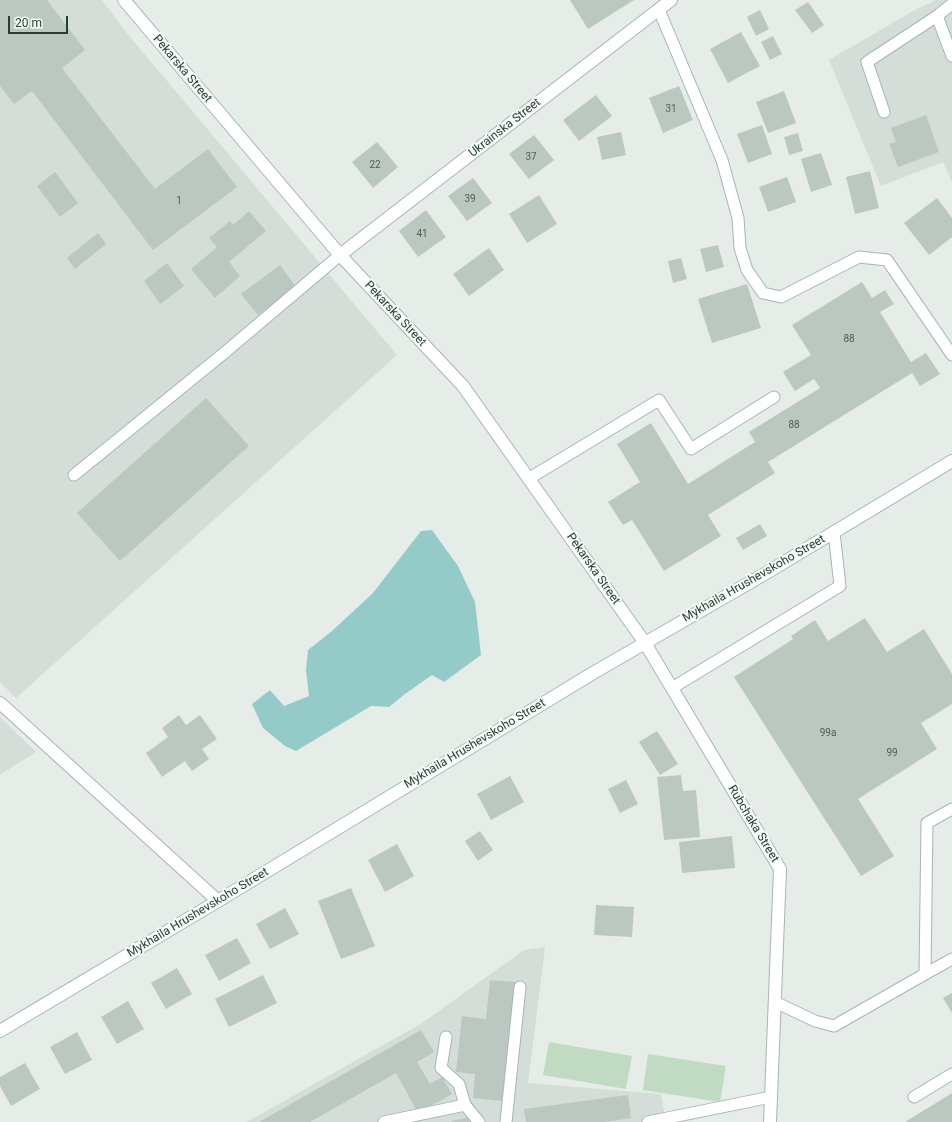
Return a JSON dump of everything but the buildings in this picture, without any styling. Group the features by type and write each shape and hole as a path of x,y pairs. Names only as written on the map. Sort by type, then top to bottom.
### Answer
{"street":[{"name":"Pekarska Street","path":"124,0 340,255 463,386 645,643"},
{"name":"Ukrainska Street","path":"340,255 671,0"},
{"name":"Mykhaila Hrushevskoho Street","path":"0,1031 218,901 491,734 952,461"},
{"name":"Rubchaka Street","path":"645,643 780,869 770,1122"},
{"path":"0,703 218,901"}],"lane":[{"path":"884,112 867,62 937,16 952,4"},
{"path":"659,10 722,160 738,218 740,248 747,270 763,293 781,297 859,257 887,260 952,355"},
{"path":"937,16 952,56"},
{"path":"74,475 223,354 340,255"},
{"path":"528,479 659,400 691,449 774,397"},
{"path":"672,688 840,586 834,532"},
{"path":"925,974 927,823 952,809"},
{"path":"775,1002 814,1021 834,1026 952,959"},
{"path":"506,1122 520,986"},
{"path":"446,1037 441,1068 459,1084 465,1105 479,1122"},
{"path":"914,1097 952,1074"},
{"path":"648,1122 771,1097"},
{"path":"384,1122 465,1105"}],"shaded area":[{"path":"0,0 102,0 126,32 397,355 16,698 0,682"},
{"path":"936,0 952,0 952,182 943,162 881,186 829,60 913,11"},
{"path":"0,717 36,752 0,775"},
{"path":"545,947 528,1083 661,1094 666,1122 247,1122 422,1023 524,950"}],"green space":[{"path":"549,1042 632,1056 626,1089 543,1075"},
{"path":"648,1054 726,1066 720,1102 643,1090"}],"water":[{"path":"432,530 458,566 475,602 481,655 444,682 432,675 389,707 371,706 296,751 285,746 263,728 252,704 270,690 284,706 309,696 306,670 308,650 332,631 373,593 421,531"}]}
